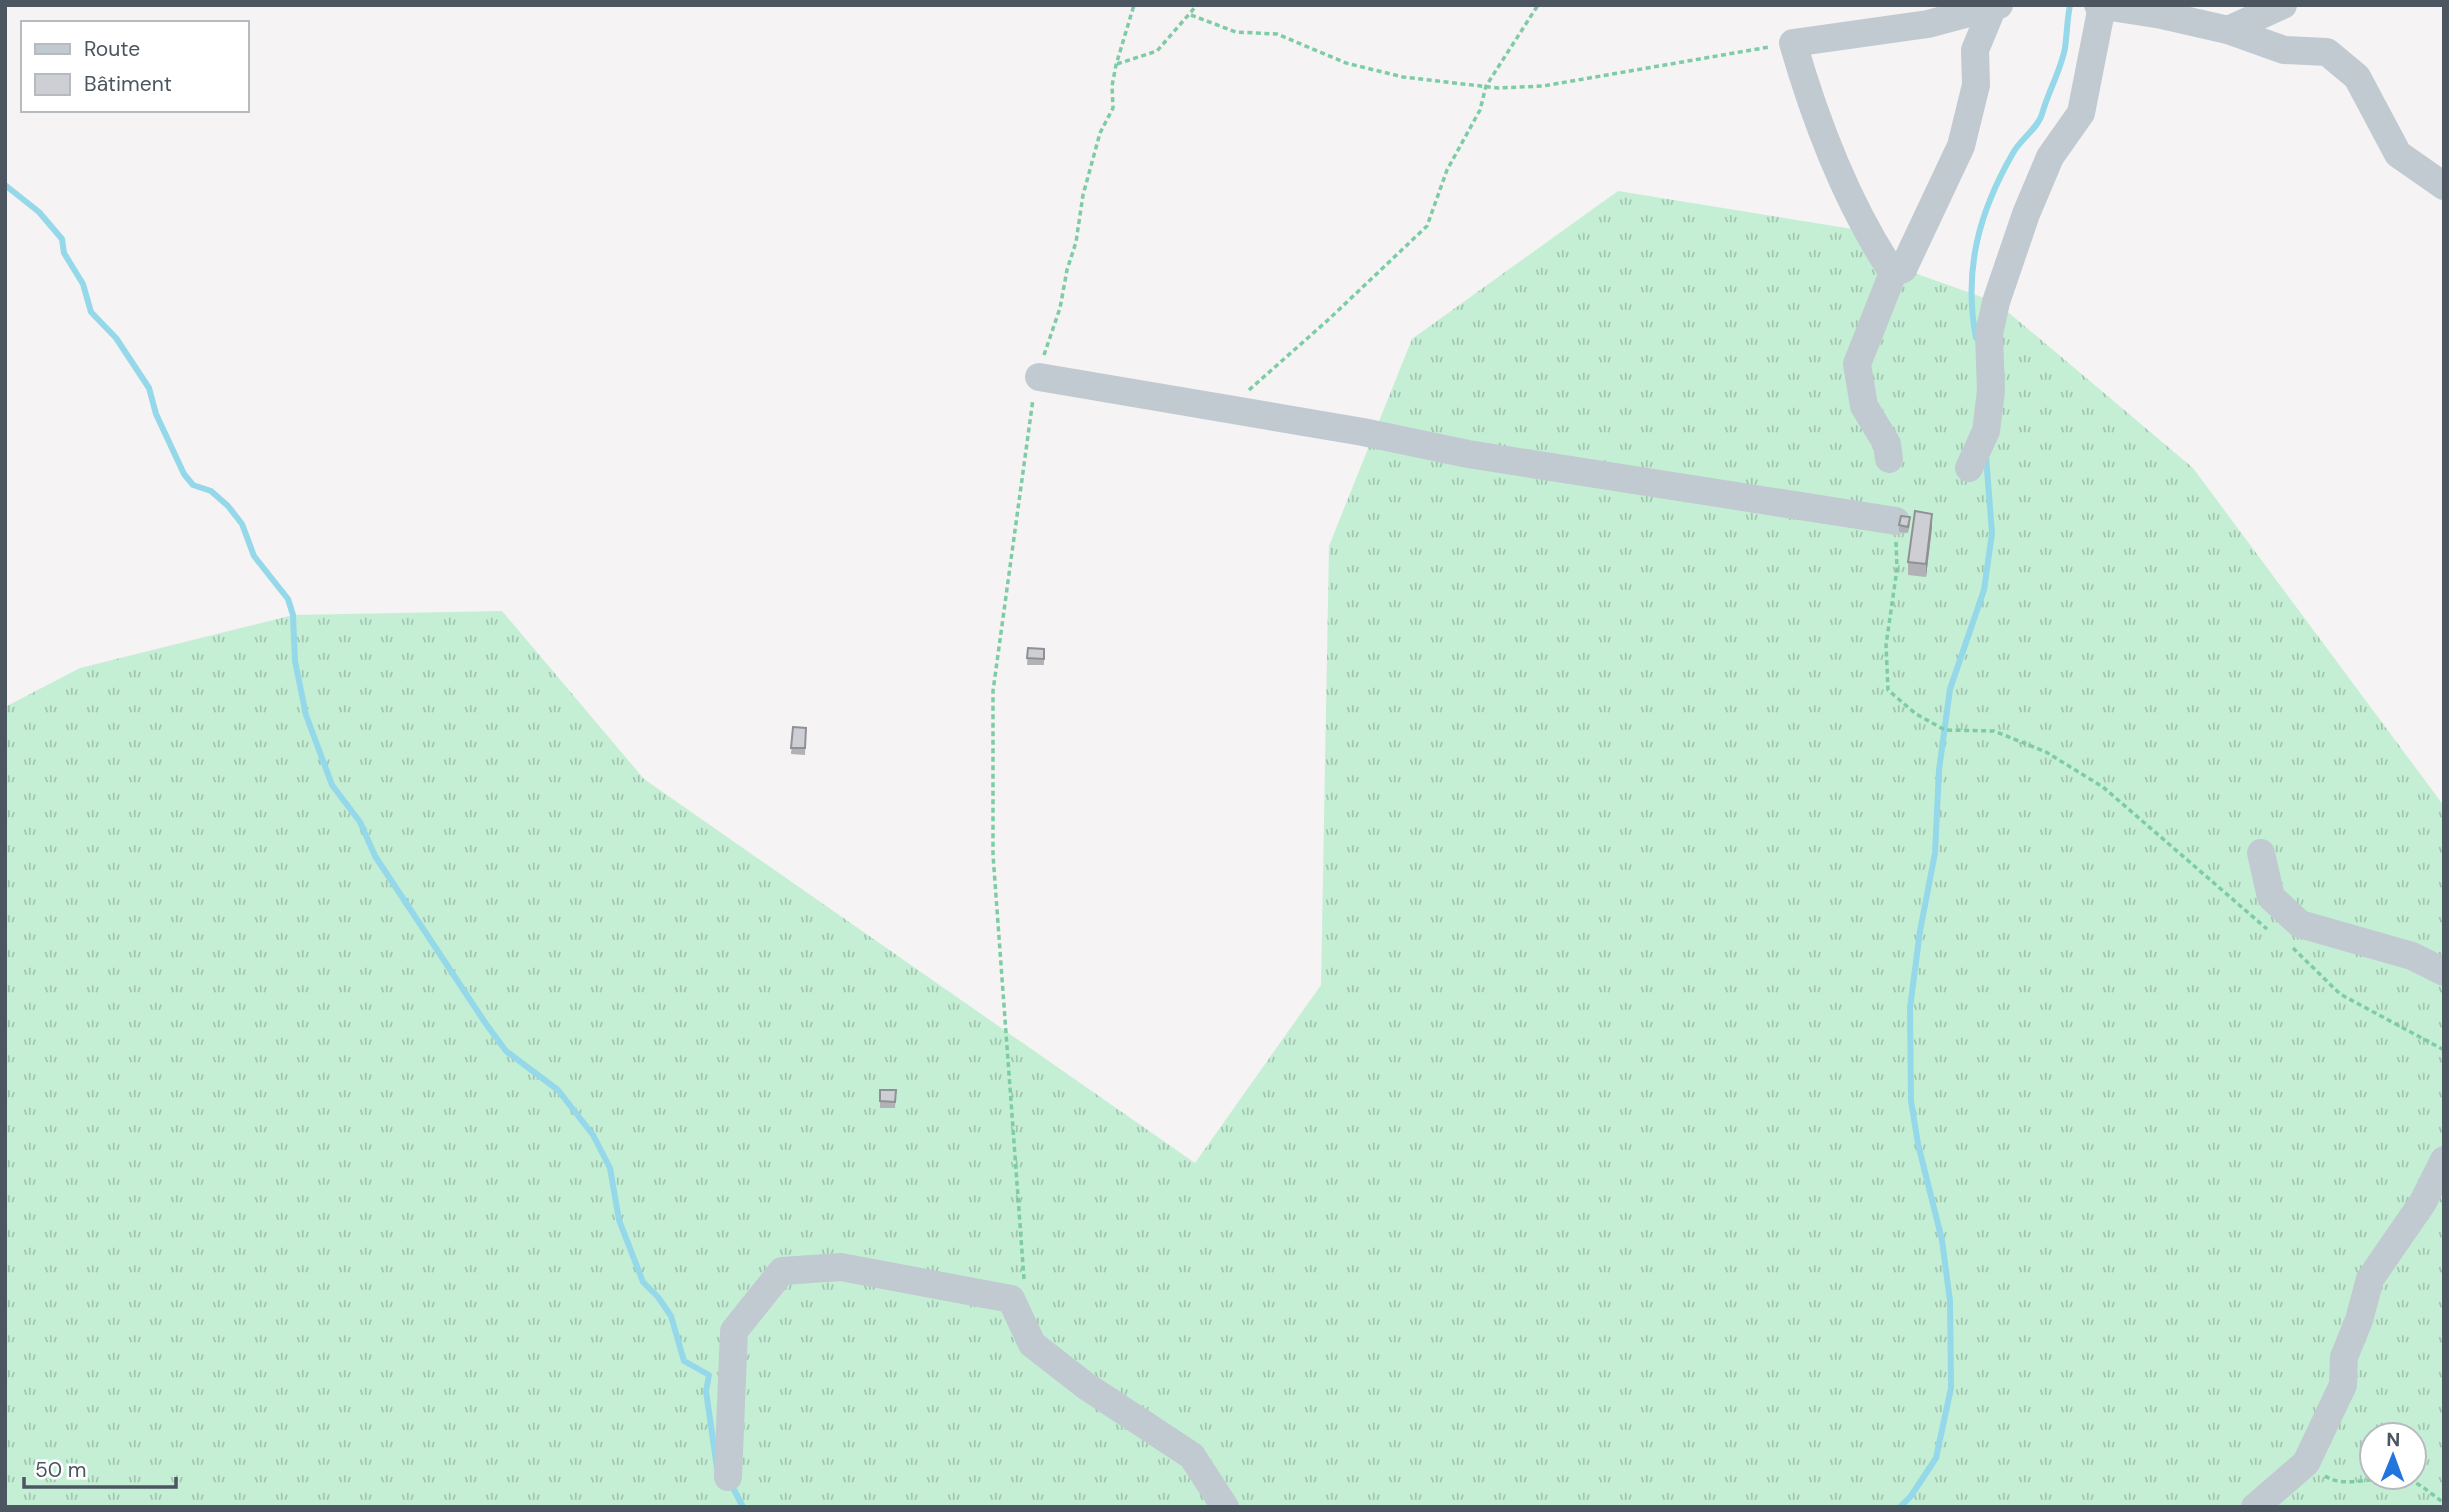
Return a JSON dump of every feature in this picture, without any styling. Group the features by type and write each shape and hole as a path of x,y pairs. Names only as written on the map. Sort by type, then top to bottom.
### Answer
{"street":[{"path":"2228,30 2283,5"},
{"path":"1969,468 1986,431 1991,391 1989,334 1996,302 2026,215 2050,157 2081,113 2100,6 2162,15 2228,30 2284,50 2327,52 2357,76 2398,154 2444,186"},
{"path":"1893,273 1865,231 1841,178 1793,43 1899,17 1995,7"},
{"path":"1889,459 1887,444 1864,406 1857,364 1893,273 1903,269 1961,146 1976,85 1975,50 1995,7"},
{"path":"1039,377 1363,432 1468,454 1896,521"},
{"path":"2261,853 2271,897 2300,924 2412,956 2444,972"},
{"path":"2255,1507 2306,1463 2343,1385 2344,1357 2359,1320 2370,1279 2423,1202 2444,1160"},
{"path":"727,1477 734,1331 782,1271 841,1267 1011,1299 1032,1344 1086,1386 1192,1456 1225,1507"}],"path":[{"path":"1025,1291 993,855 993,691 1010,563 1016,539 1033,391 1039,377 1046,341 1060,308 1065,278 1076,242 1083,195 1100,133 1114,108 1112,86 1116,65 1134,5"},
{"path":"1116,65 1157,51 1197,5"},
{"path":"1227,410 1328,320 1427,226 1447,170 1480,110 1486,86 1538,5"},
{"path":"1191,15 1236,32 1277,34 1357,66 1404,77 1486,86 1543,86 1793,43"},
{"path":"1896,521 1897,569 1886,645 1888,690 1916,714 1945,730 1994,732 2046,752 2103,787 2277,936"},
{"path":"2286,943 2340,994 2444,1050"},
{"path":"2306,1463 2332,1481 2384,1478 2411,1481 2444,1503"}],"green space":[{"path":"1618,191 1865,231 1903,269 1996,302 2193,468 2444,806 2444,1507 5,1507 5,707 80,668 293,615 502,611 644,779 1195,1163 1321,985 1329,546 1412,339"}],"building":[{"path":"1915,511 1932,514 1926,564 1908,562"},
{"path":"1901,516 1910,517 1908,527 1899,525"},
{"path":"1028,648 1044,649 1044,659 1027,658"},
{"path":"793,727 806,728 805,748 791,748"},
{"path":"880,1090 896,1090 895,1102 880,1101"}],"waterway":[{"path":"1976,338 1972,313 1973,265 1983,220 2013,153 2042,114 2063,56 2070,5"},
{"path":"5,185 39,212 62,239 64,253 83,284 91,312 116,338 149,388 156,414 184,474 193,485 211,491 228,506 242,524 254,556 288,599 293,615 295,661 306,715 332,785 360,822 375,856 506,1051 558,1090 593,1135 610,1168 619,1220 643,1282 671,1316 684,1361 709,1375 706,1391 717,1468"},
{"path":"1900,1507 1911,1496 1936,1458 1951,1388 1950,1301 1942,1240 1918,1144 1911,1101 1910,1008 1920,931 1935,853 1939,770 1950,689 1984,590 1992,533 1986,456"},
{"path":"731,1484 743,1507"}]}
